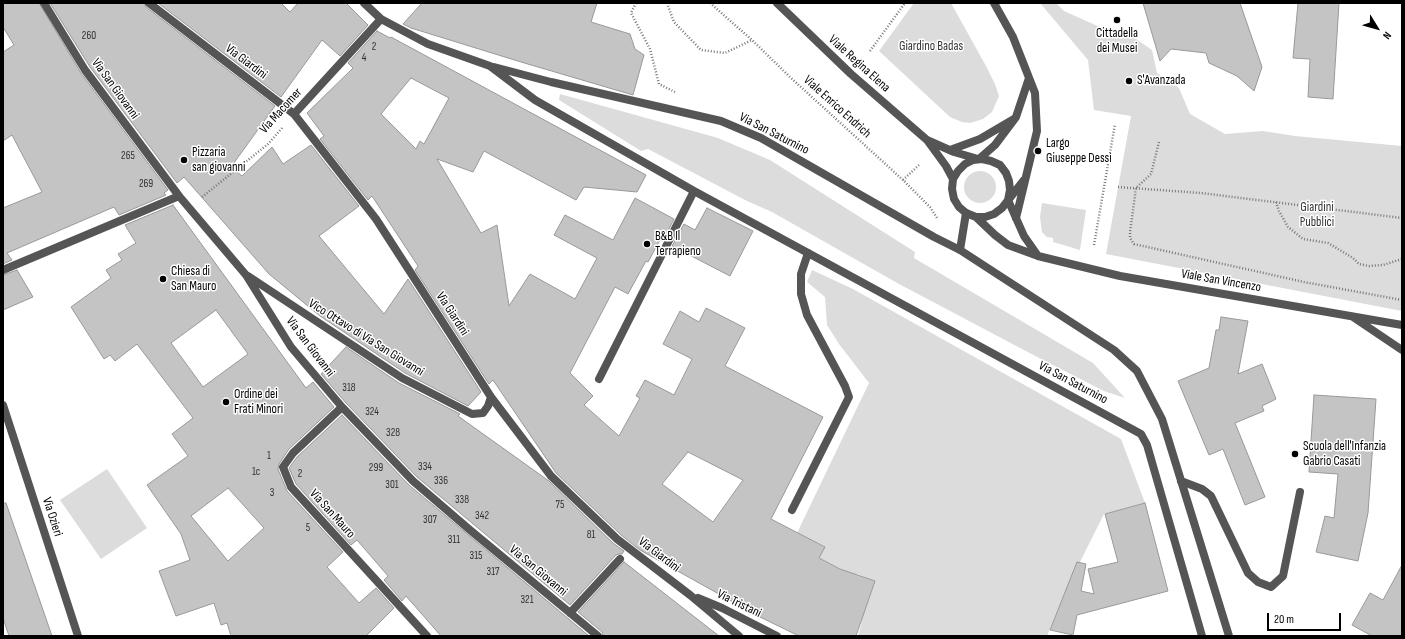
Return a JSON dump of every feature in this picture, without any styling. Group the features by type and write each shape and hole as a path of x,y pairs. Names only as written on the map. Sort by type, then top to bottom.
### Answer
{"street":[{"name":"Via San Giovanni","path":"44,3 85,70 179,196 246,275 291,347 342,407 413,481 598,636"},
{"name":"Via Giardini","path":"149,3 294,114 376,219 491,397 551,476 617,539 690,595 739,636"},
{"name":"Via San Saturnino","path":"364,3 381,19 428,44 490,66 550,82 721,121 761,138 932,236 960,250 1114,350 1137,370 1162,419 1230,636"},
{"name":"Viale Regina Elena","path":"777,3 851,74 927,140 946,166 953,179"},
{"path":"994,3 1013,37 1035,93 1037,131 1016,218"},
{"name":"Via Macomer","path":"294,114 381,19"},
{"name":"Via San Saturnino","path":"490,66 535,100 694,191 1141,434 1147,445 1202,636"},
{"path":"979,159 995,145 1016,117 1029,78"},
{"path":"950,150 980,139 1016,117"},
{"name":"Viale Regina Elena","path":"927,140 950,150 979,159"},
{"path":"1026,178 1008,200 1002,208 994,214 985,217 976,217 966,213 959,207 954,199 952,189 953,179 958,171 965,164 973,160 979,159 991,161 1000,166 1010,181 1008,200 1024,236 1038,256"},
{"path":"599,379 694,191"},
{"path":"3,270 179,196"},
{"path":"960,250 966,213"},
{"name":"Viale San Vincenzo","path":"976,217 995,236 1008,245 1038,256 1120,276 1349,314 1402,325"},
{"path":"792,510 849,398 845,386 807,315 801,294 801,274 808,253"},
{"name":"Vico Ottavo di Via San Giovanni","path":"246,275 402,378 472,414 483,413 488,406 491,397"},
{"path":"1349,314 1402,350"},
{"name":"Via Ozieri","path":"3,405 78,636"},
{"name":"Via San Mauro","path":"342,407 293,453 283,467 290,487 427,636"},
{"path":"1181,481 1202,489 1211,496 1248,573 1258,582 1271,587 1283,576 1300,492"},
{"path":"570,614 620,558"},
{"name":"Via Tristani","path":"690,595 722,608 777,636"}],"path":[{"path":"636,3 631,13 650,48 659,84 686,97 684,113"},
{"path":"667,3 674,22 701,50 725,54 752,40"},
{"name":"Viale Enrico Endrich","path":"710,3 903,180 930,207 938,220"},
{"path":"870,52 905,3"},
{"name":"Via Macomer","path":"188,206 201,198 268,144 294,114"},
{"path":"1094,245 1115,124"},
{"path":"1159,142 1151,174 1136,188 1130,232 1130,238 1134,244 1304,282 1402,300"},
{"path":"903,180 919,166"},
{"path":"1118,187 1201,193 1402,218"},
{"path":"1276,202 1288,227 1303,239 1328,242 1353,258 1359,264 1369,266 1384,265 1402,258"}],"green space":[{"name":"Giardino Badas","path":"914,3 951,3 986,66 999,96 992,112 983,119 970,123 962,122 950,117 879,51"},
{"name":"Giardini Pubblici","path":"1040,3 1056,3 1064,11 1102,28 1136,39 1152,50 1157,73 1179,88 1190,114 1225,134 1263,131 1295,136 1402,146 1402,311 1106,254 1131,116 1094,110 1088,60"},
{"path":"560,94 718,138 770,160 915,252 914,258 1093,363 1125,398 1104,391 1041,359 899,284 772,212 747,201 648,149 641,151 559,100"},
{"path":"977,171 983,171 992,175 996,187 992,199 983,203 977,203 968,199 964,190 964,184 968,175"},
{"path":"1042,203 1086,210 1080,250 1053,242 1053,238 1047,237 1042,232 1040,217"},
{"path":"812,270 853,289 1121,439 1145,503 1104,514 1067,588 1047,636 858,636 862,621 853,618 857,604 866,607 875,581 857,574 855,576 819,558 824,546 797,533 869,383 839,344 827,325 825,297 807,282"},
{"path":"107,469 147,528 101,559 60,500"}],"building":[{"path":"3,3 39,3 81,73 168,190 164,193 166,195 119,215 114,207 7,253 12,260 3,264 3,208 42,192 12,135 3,141 3,52 14,45 3,27"},
{"path":"50,3 144,3 146,7 275,106 231,167 242,176 272,147 283,164 311,145 359,206 319,236 384,314 408,279 481,392 468,406 405,373 320,316 269,274 184,177 177,183 90,67"},
{"path":"158,3 281,3 290,12 298,3 346,3 368,25 340,56 322,40 281,97"},
{"path":"422,3 597,3 591,22 630,34 635,49 644,55 633,95 521,62 411,28 403,24"},
{"path":"1143,3 1240,3 1262,67 1254,91 1237,76 1209,63 1206,53 1171,49 1160,61"},
{"path":"1298,3 1339,3 1333,99 1308,97 1310,59 1293,58"},
{"path":"377,31 390,38 391,37 646,175 637,192 584,187 576,200 484,151 473,172 437,159 481,233 497,225 509,306 530,274 575,299 597,258 554,235 565,215 613,240 635,198 674,219 663,241 660,240 648,262 646,261 628,294 615,287 570,373 593,396 584,405 619,436 640,398 636,396 645,380 674,395 692,359 663,344 680,311 699,322 706,308 745,328 725,366 823,417 771,519 825,547 819,558 840,569 875,581 856,636 799,636 760,617 640,550 621,535 556,473 493,380 489,384 415,270 418,266 372,196 368,200 320,139 324,136 307,113 353,68 348,63","holes":["411,78 449,98 424,144 420,141 416,149 381,114","688,452 743,480 713,522 662,484"]},
{"path":"173,205 306,388 313,382 334,407 289,449 279,464 278,469 287,491 343,552 327,567 359,603 376,588 394,608 366,636 231,636 227,623 221,625 214,603 176,616 159,571 190,560 181,534 147,485 188,456 172,434 193,418 137,344 115,361 110,355 104,359 71,307 111,278 106,270 122,260 118,254 136,243 125,225","holes":["216,310 248,354 203,387 171,343","228,488 264,528 228,561 191,516"]},
{"path":"707,208 753,231 730,276 672,246 684,224 695,230"},
{"path":"17,270 33,297 3,310 3,275"},
{"path":"1221,317 1248,321 1238,374 1262,364 1276,399 1262,406 1264,411 1235,423 1265,497 1245,505 1223,449 1209,455 1178,381 1209,368 1216,330 1219,330"},
{"path":"346,347 399,383 460,414 458,416 549,481 613,543 624,551 622,554 616,555 570,605 417,477 346,403 321,374"},
{"path":"1314,395 1376,399 1368,513 1358,561 1316,552 1325,516 1334,518 1338,474 1309,472"},
{"path":"342,415 409,485 589,636 441,636 406,596 402,601 384,580 388,576 357,540 351,545 296,484 289,468 297,457"},
{"path":"3,503 6,503 52,636 9,636 3,618"},
{"path":"1145,503 1168,591 1077,615 1073,635 1050,630 1077,562 1086,564 1081,591 1094,594 1088,569 1118,562 1105,514"},
{"path":"624,562 719,636 603,636 602,632 578,612"},
{"path":"1402,565 1402,636 1372,636 1352,625 1370,593 1383,600"}],"place":[{"name":"Cittadella dei Musei","path":"1117,20"},
{"name":"S'Avanzada","path":"1129,81"},
{"name":"Largo Giuseppe Dessì","path":"1038,151"},
{"name":"Pizzaria san giovanni","path":"184,160"},
{"name":"B&B Il Terrapieno","path":"647,244"},
{"name":"Chiesa di San Mauro","path":"163,279"},
{"name":"Ordine dei Frati Minori","path":"226,402"},
{"name":"Scuola dell'Infanzia Gabrio Casati","path":"1295,454"}]}
